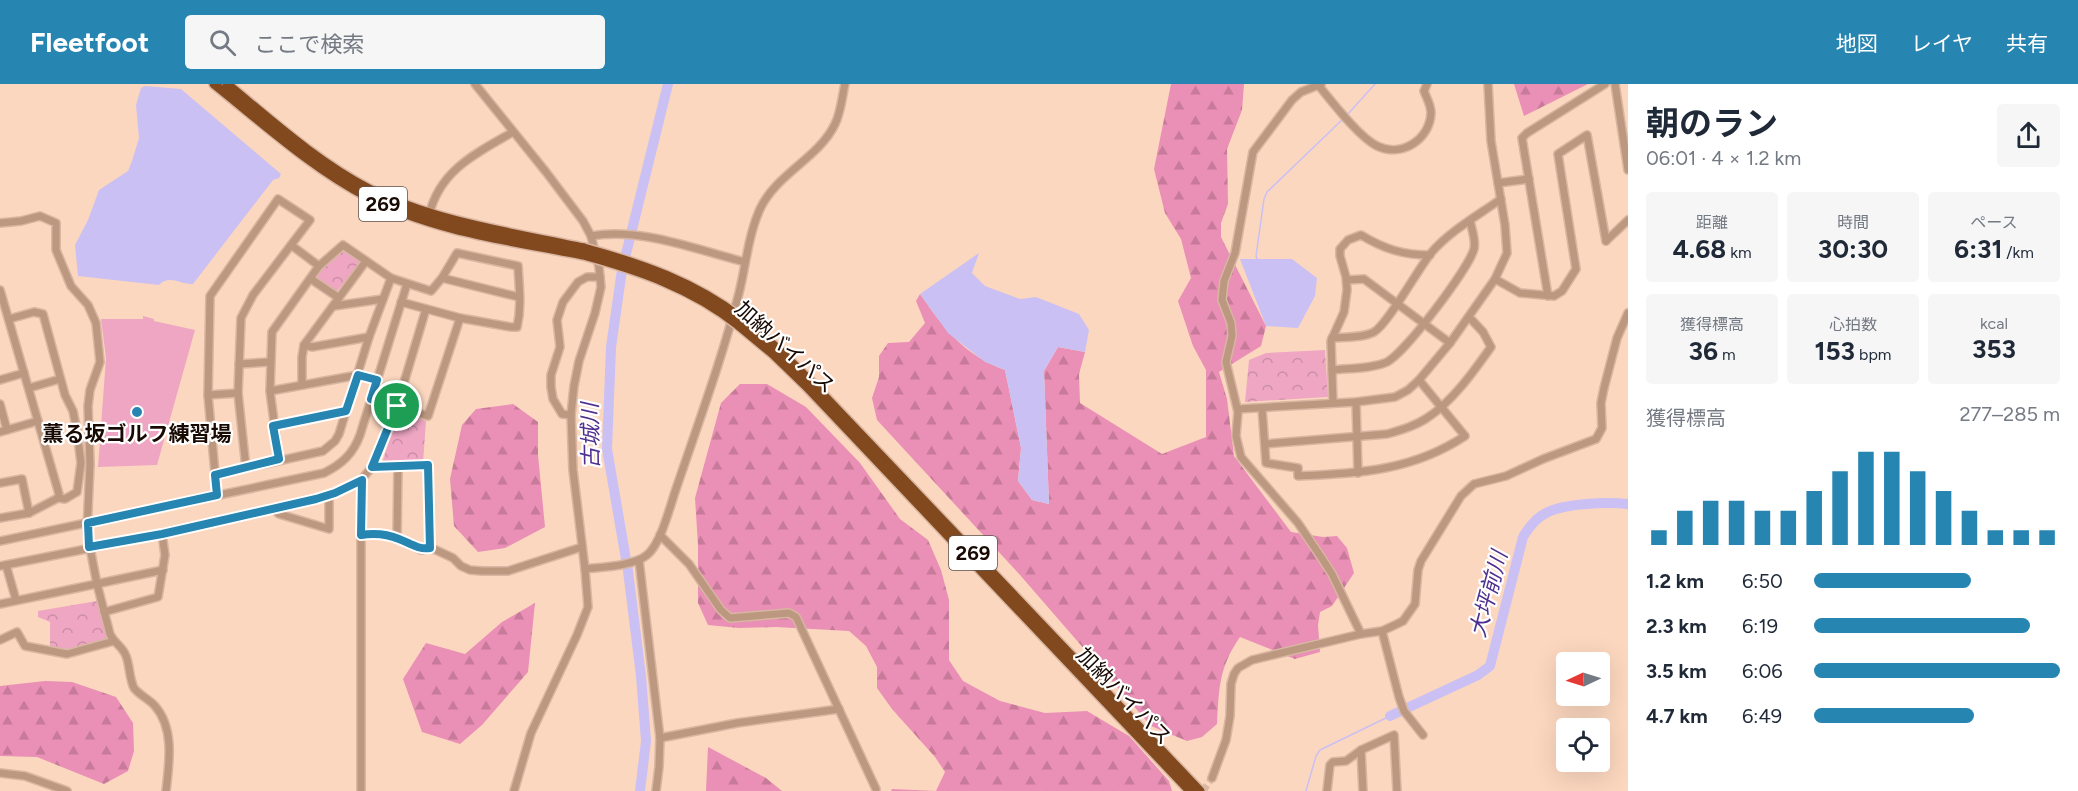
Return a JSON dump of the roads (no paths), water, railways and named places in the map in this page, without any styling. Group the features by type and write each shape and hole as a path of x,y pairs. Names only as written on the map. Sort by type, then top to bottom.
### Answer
{"highway":[{"name":"加納バイパス","path":"214,84 335,177 368,197 399,211 492,229 583,252 630,261 664,273 702,293 778,350 811,382 1200,791"},
{"name":"加納バイパス","path":"227,84 320,159 370,189 429,217"},
{"name":"加納バイパス","path":"740,322 806,386 1190,791"}],"street":[{"path":"475,84 583,221 591,236 600,277 600,296 579,361 571,416 573,470 588,599 585,616 531,733 514,791"},
{"path":"585,569 637,561 652,550 660,535 716,370 740,292 754,225 761,207 773,190 819,145 835,124 845,84"},
{"path":"1361,634 1332,574 1321,557 1294,518 1241,457 1236,436 1238,409 1226,362 1232,336 1231,322 1222,300 1224,281 1235,253 1253,152 1296,96 1306,89 1320,85 1351,123 1368,139 1378,147 1390,149 1413,145 1425,134 1431,113 1430,103 1424,91 1427,84"},
{"path":"1238,409 1356,402 1395,397 1408,390 1419,380 1450,343 1495,279 1507,253 1491,141 1488,84"},
{"path":"1548,296 1522,144 1524,135 1605,84"},
{"path":"1615,84 1628,170"},
{"path":"429,217 435,195 454,170 513,132"},
{"path":"1495,279 1520,293 1548,296 1560,294 1576,269 1558,154 1587,135 1606,241 1628,220"},
{"path":"1498,183 1528,180"},
{"path":"217,495 208,395 210,296 278,199 310,220 253,296 241,318 238,393 246,468"},
{"path":"1332,338 1367,335 1374,332 1445,238 1501,199"},
{"path":"0,223 40,216 56,223 56,250 71,286 88,305 96,322 100,362 90,390 89,547 110,634 126,656 137,692 156,706 165,725 169,752 166,791"},
{"path":"1332,370 1385,363 1400,351 1424,323 1468,262 1474,248 1470,221"},
{"path":"591,236 620,233 646,237 745,262"},
{"path":"1334,403 1332,338 1344,312 1347,280 1340,249 1348,240 1361,235 1380,247 1393,251 1413,255 1430,255"},
{"path":"291,245 319,266"},
{"path":"279,459 270,391 272,332 319,266 343,245 391,278 431,291 457,253 518,266 521,308 517,327 460,318 401,302"},
{"path":"302,385 304,345 366,261"},
{"path":"571,416 562,414 553,399 551,387 551,375 560,347 557,320 563,302 578,282 587,277 600,277"},
{"path":"215,475 323,451 335,441 391,278"},
{"path":"442,278 519,297"},
{"path":"311,279 339,298"},
{"path":"1347,280 1364,279 1450,343"},
{"path":"0,541 324,473 338,466 356,446 406,284"},
{"path":"0,290 58,498"},
{"path":"334,306 383,299"},
{"path":"15,600 3,566 162,534 329,495 362,480 372,467 397,406 426,309"},
{"path":"0,518 28,513 58,498 65,499 77,492 81,463 73,411 60,379 43,314 34,312 9,319"},
{"path":"1212,778 1226,740 1230,716 1231,684 1238,668 1252,660 1382,631 1403,621 1415,604 1421,561 1468,488 1481,482 1506,476 1599,436 1602,428 1601,403 1604,388 1617,338 1628,313"},
{"path":"1264,444 1387,434 1429,417 1461,387 1491,347 1484,332 1469,317"},
{"path":"371,399 428,416 460,318"},
{"path":"304,345 312,347 369,337"},
{"path":"239,364 270,362"},
{"path":"0,380 24,373"},
{"path":"270,391 358,375 377,380"},
{"path":"29,388 60,379"},
{"path":"1262,408 1266,463 1298,468 1298,476 1358,473 1390,468 1444,450 1465,436 1419,380"},
{"path":"208,395 238,393"},
{"path":"1356,402 1358,473"},
{"path":"0,404 4,431 38,421"},
{"path":"273,426 346,411"},
{"path":"77,431 88,429"},
{"path":"372,467 428,465 430,548"},
{"path":"397,538 398,466"},
{"path":"0,483 22,479 28,513"},
{"path":"361,791 362,480"},
{"path":"272,508 279,514 329,529 329,495"},
{"path":"361,535 374,533 397,538 421,550 430,548 453,558 461,566 470,570 482,571 508,571 582,547"},
{"path":"104,612 158,597 165,555 162,534"},
{"path":"660,535 689,564 721,610 730,618 789,613 796,617 876,789"},
{"path":"637,561 660,738 656,791"},
{"path":"0,604 163,570"},
{"path":"1382,631 1404,711 1423,735"},
{"path":"0,640 17,632 25,646 67,654 114,641"},
{"path":"660,738 737,723 839,709"},
{"path":"1327,791 1330,765 1333,762 1346,761 1361,750 1394,735 1397,791"},
{"path":"1361,750 1362,791"},
{"path":"0,773 25,776 67,791"}],"waterway":[{"name":"古城川","path":"640,791 646,741 641,676 628,571 607,449 611,347 622,270 668,84"},
{"path":"1347,115 1375,84"},
{"path":"1257,259 1264,199 1267,192 1344,118"},
{"name":"大坪前川","path":"1390,716 1478,675 1490,666 1523,537 1536,520 1546,513 1575,505 1628,504"},
{"path":"1306,791 1316,756 1320,750 1390,716"}],"tunnel":[{"path":"1203,791 1212,778"}],"place":[{"name":"薫る坂ゴルフ練習場","path":"137,412"}]}
